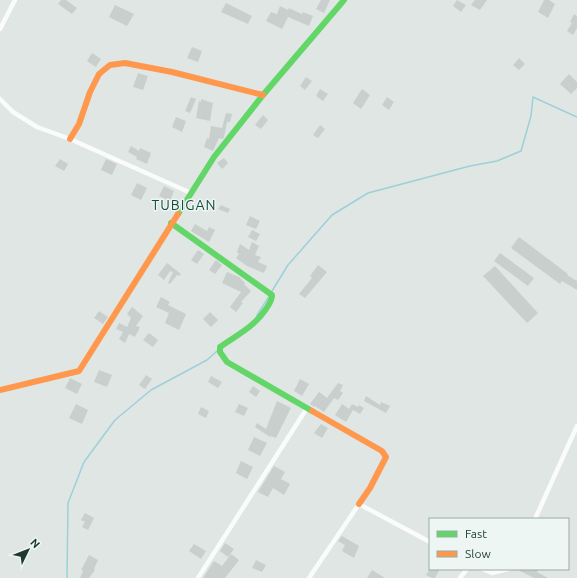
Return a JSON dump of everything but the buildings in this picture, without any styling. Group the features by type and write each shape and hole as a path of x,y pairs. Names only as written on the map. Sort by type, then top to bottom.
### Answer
{"street":[{"path":"0,29 15,0"},
{"path":"0,390 79,371 214,157 262,95 344,0"},
{"path":"70,139 79,124 90,92 100,74 110,65 124,63 172,72 262,95"},
{"path":"0,99 13,112 37,127 70,139 191,193"},
{"path":"171,223 270,293 272,299 257,322 220,347 220,352 227,362 382,451 386,457 370,488 309,578"},
{"path":"198,578 307,408"},
{"path":"535,518 577,426"},
{"path":"359,504 429,541"},
{"path":"484,570 492,573 504,570"}],"waterway":[{"path":"272,291 288,265 332,215 368,193 470,166 497,161 521,151 531,116 533,97 577,117"},
{"path":"257,315 270,295"},
{"path":"67,578 68,503 84,462 115,420 151,390 207,360 217,351"}],"traffic: fast":[{"path":"178,214 214,157 263,95 344,0"},
{"path":"171,223 272,295 269,304 261,316 245,330 220,347 220,352 227,362 312,411"}],"traffic: slow":[{"path":"70,139 79,124 90,92 99,74 110,65 125,63 172,72 263,95"},
{"path":"0,390 79,371 178,214"},
{"path":"312,411 382,451 386,457 370,488 359,504"}],"district":[{"name":"TUBIGAN","path":"184,205"}]}
